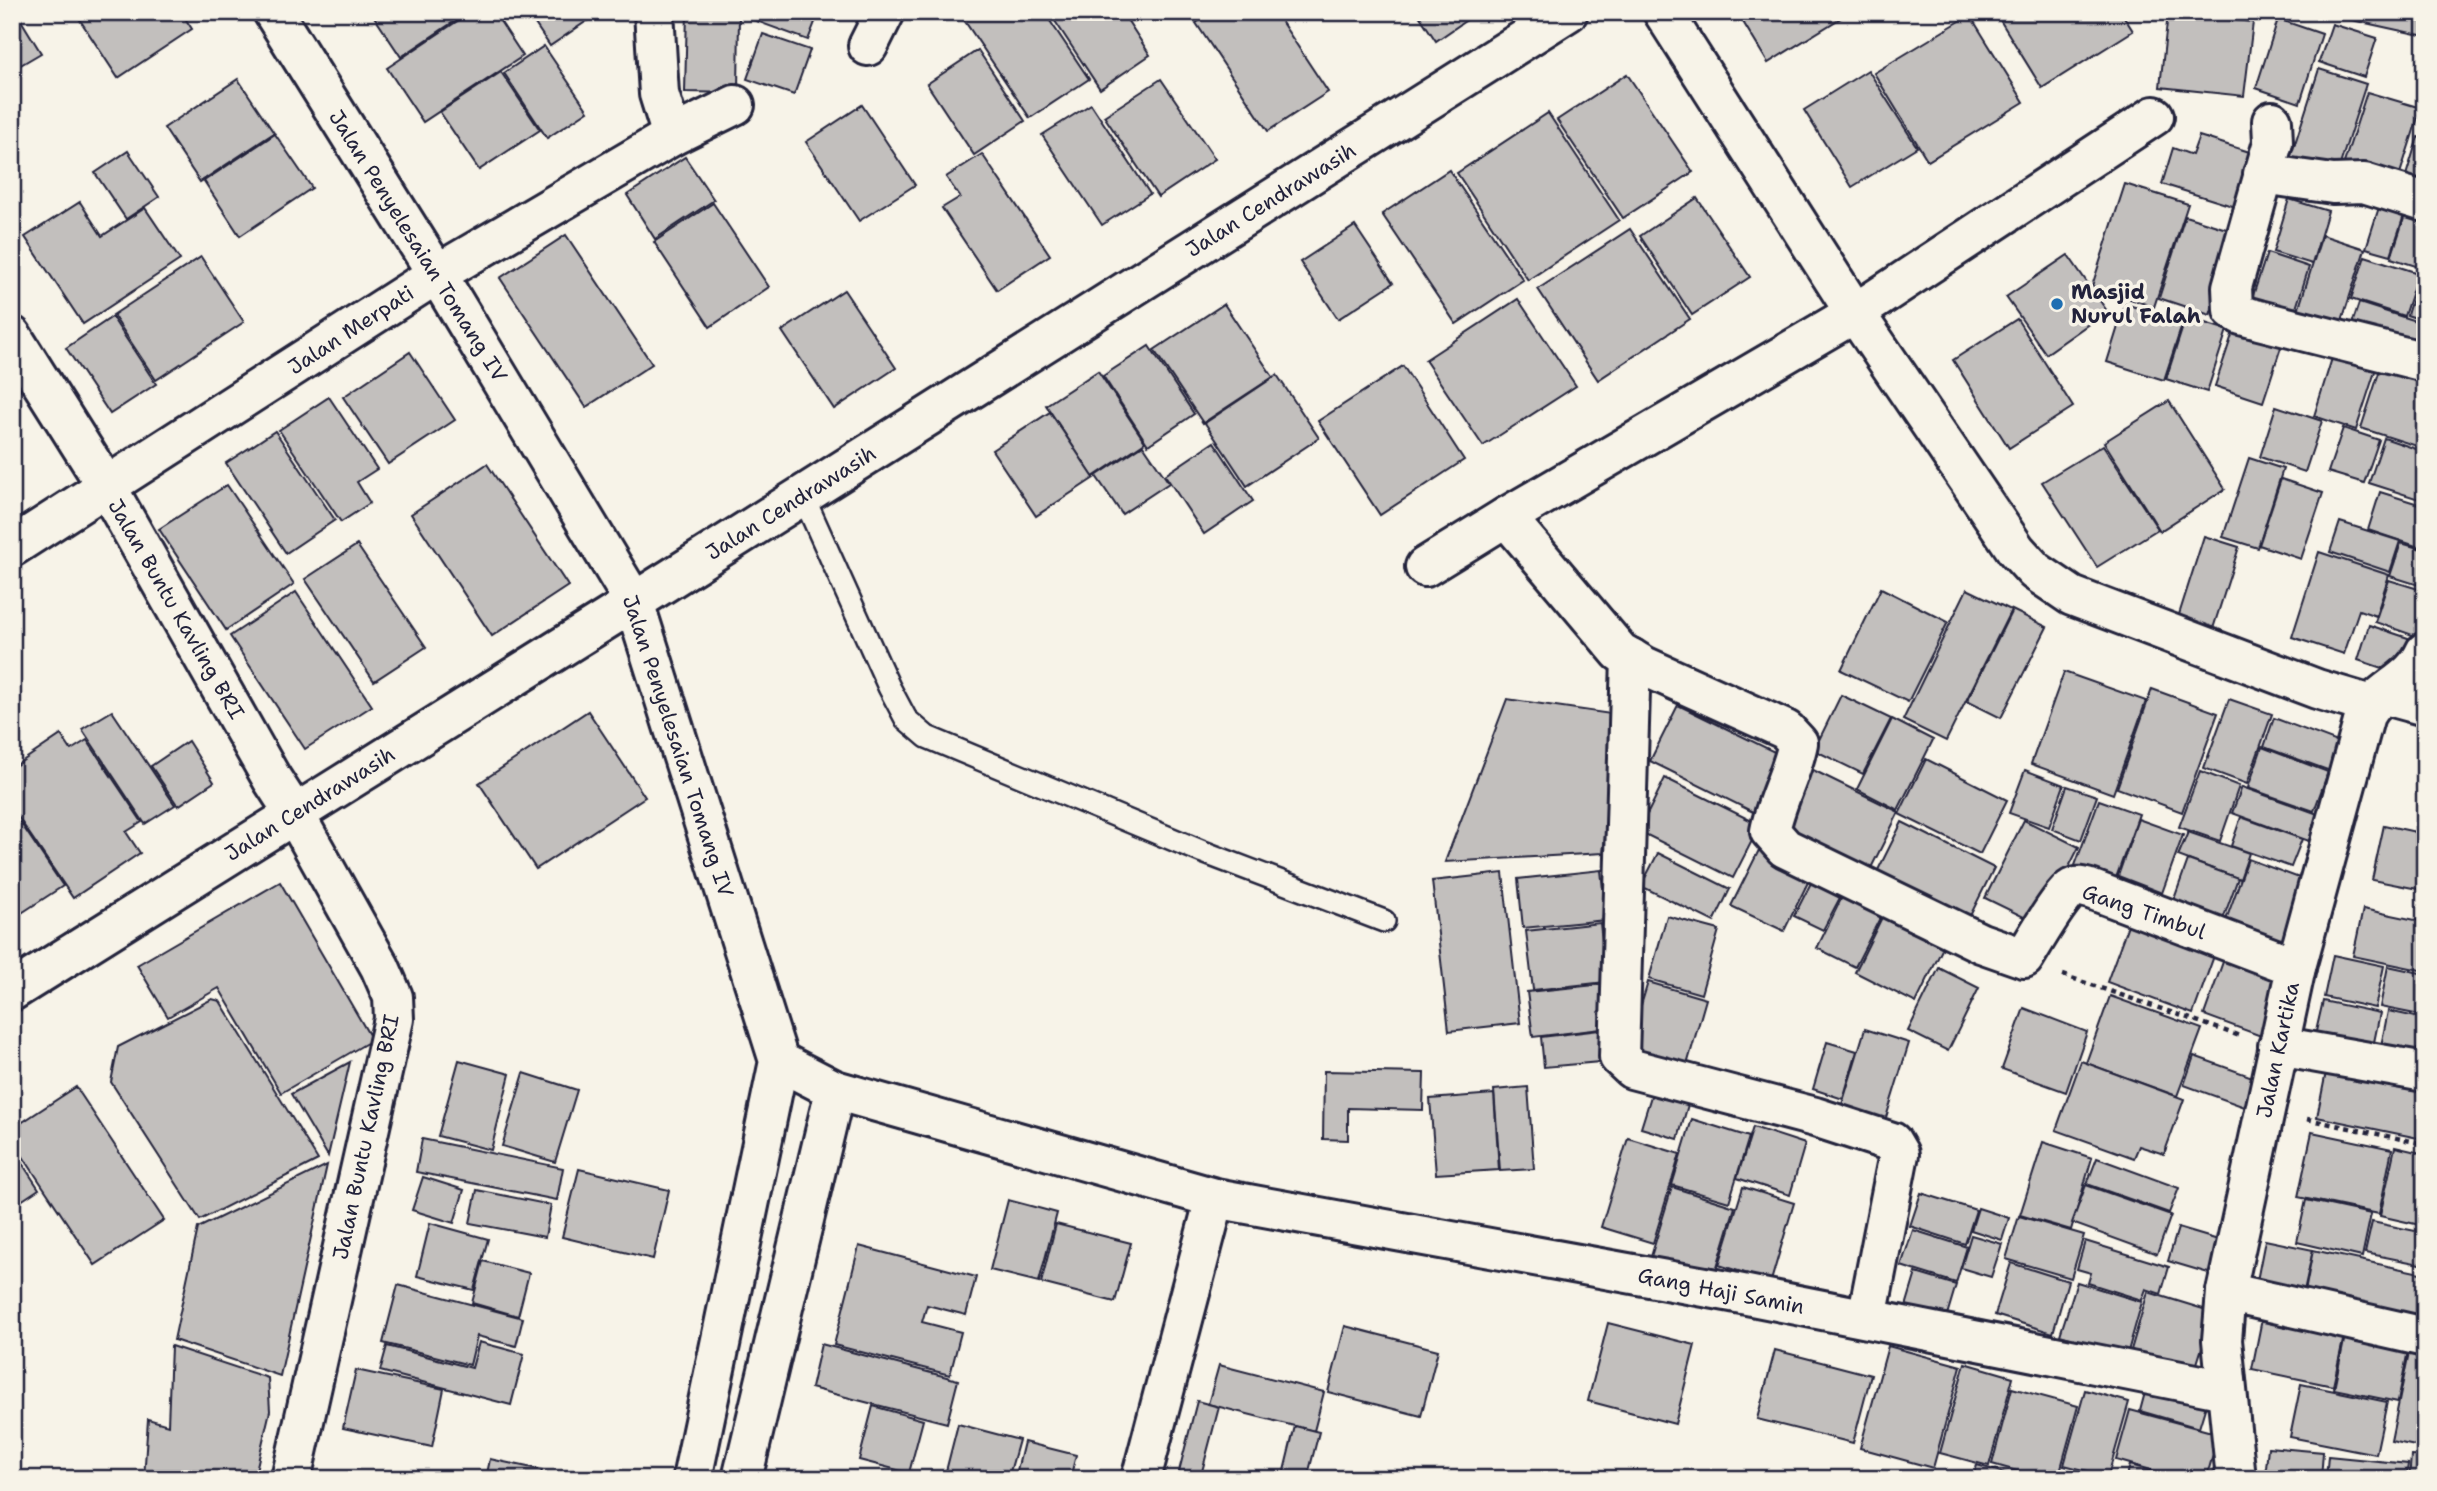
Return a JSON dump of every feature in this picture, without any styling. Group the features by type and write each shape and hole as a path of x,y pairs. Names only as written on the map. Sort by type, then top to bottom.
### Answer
{"street":[{"name":"Jalan Penyelesaian Tomang IV","path":"273,12 437,274 634,603 779,1061 692,1479"},
{"path":"654,12 659,94 672,136"},
{"path":"868,46 885,12"},
{"name":"Jalan Cendrawasih","path":"12,990 634,603 1568,12"},
{"path":"1662,12 1855,313 2016,550 2035,571 2072,596 2317,689 2425,706"},
{"name":"Jalan Merpati","path":"12,547 437,274 672,136 735,105"},
{"path":"1425,567 1855,313 2154,116"},
{"path":"2272,121 2273,142 2232,287 2233,310 2259,320 2425,362"},
{"path":"2263,174 2333,184 2364,183 2425,202"},
{"name":"Jalan Buntu Kavling BRI","path":"12,337 107,487 272,779 294,813 380,967 393,997 394,1019 291,1479"},
{"path":"1506,517 1603,635 1620,652 1631,658 1619,1057 1632,1069 1815,1116 1892,1142 1899,1154 1867,1318"},
{"name":"Jalan Kartika","path":"2235,1479 2222,1340 2226,1292 2296,967 2365,715 2414,669 2425,652"},
{"name":"Gang Timbul","path":"1631,658 1786,730 1798,743 1795,762 1774,810 1770,831 1785,848 1981,943 2024,958 2062,899 2071,888 2078,887 2091,889 2296,967"},
{"path":"2278,1046 2425,1072"},
{"path":"742,1479 835,1090 779,1061"},
{"name":"Gang Haji Samin","path":"835,1090 1215,1198 1867,1318 2227,1390"},
{"path":"1141,1479 1215,1198"},
{"path":"2226,1292 2425,1337"}],"lane":[{"path":"803,496 889,687 906,719 927,737 1203,852 1384,921"}],"path":[{"path":"2062,974 2203,1024 2278,1046"},
{"path":"2265,1110 2425,1144"}],"building":[{"path":"12,12 16,12 41,53 12,70"},
{"path":"92,12 181,12 192,29 118,78 80,20"},
{"path":"371,12 468,12 401,57"},
{"path":"471,12 494,12 523,56 423,122 387,68"},
{"path":"527,12 600,12 550,46"},
{"path":"687,12 739,13 738,93 685,92"},
{"path":"750,12 819,12 808,40 748,18"},
{"path":"1044,12 1089,79 1030,118 960,14"},
{"path":"1049,12 1122,12 1150,55 1100,89"},
{"path":"1212,12 1275,12 1328,92 1268,131 1196,23"},
{"path":"1417,12 1478,12 1436,41"},
{"path":"1737,12 1841,12 1844,16 1768,63"},
{"path":"1995,12 2121,12 2133,31 2042,88"},
{"path":"2315,12 2425,12 2425,36"},
{"path":"2168,13 2253,22 2244,96 2160,87"},
{"path":"1970,15 2024,102 1928,161 1874,73"},
{"path":"2278,19 2322,34 2300,103 2256,88"},
{"path":"2332,24 2377,38 2364,77 2319,62"},
{"path":"763,34 810,50 794,95 747,79"},
{"path":"544,46 588,111 547,138 504,73"},
{"path":"978,50 1025,121 974,155 927,84"},
{"path":"2319,69 2366,84 2337,174 2290,159"},
{"path":"1868,70 1917,147 1852,187 1804,110"},
{"path":"501,72 540,130 479,170 440,112"},
{"path":"1627,74 1693,172 1623,218 1557,120"},
{"path":"238,79 274,133 200,182 164,128"},
{"path":"1161,79 1215,159 1158,197 1104,116"},
{"path":"2367,92 2421,108 2397,183 2343,166"},
{"path":"1091,104 1150,194 1102,225 1042,135"},
{"path":"862,105 915,185 859,221 806,142"},
{"path":"1548,113 1619,220 1528,280 1457,173"},
{"path":"275,134 312,188 240,236 204,181"},
{"path":"2199,136 2259,155 2242,209 2162,184 2173,148 2192,155"},
{"path":"2425,136 2425,192 2403,185 2418,137 2424,139"},
{"path":"128,151 159,197 126,219 95,173"},
{"path":"982,154 1050,255 997,290 942,208 960,197 946,177"},
{"path":"685,157 714,200 655,239 627,195"},
{"path":"1449,170 1523,280 1456,324 1382,214"},
{"path":"2125,184 2188,204 2154,307 2092,286"},
{"path":"1697,198 1750,277 1692,315 1640,236"},
{"path":"2289,199 2328,211 2312,264 2273,252"},
{"path":"2410,200 2425,204 2425,269 2391,258"},
{"path":"2381,201 2406,209 2391,255 2366,248"},
{"path":"80,202 102,236 145,208 180,260 83,324 25,237"},
{"path":"713,203 769,287 710,327 654,242"},
{"path":"2185,216 2236,232 2210,315 2159,298"},
{"path":"1355,226 1393,283 1338,319 1300,262"},
{"path":"1630,229 1690,319 1598,380 1538,289"},
{"path":"566,235 652,364 586,407 500,278"},
{"path":"2322,235 2365,249 2338,333 2295,320"},
{"path":"2267,253 2309,267 2291,324 2248,311"},
{"name":"Masjid Nurul Falah","path":"2068,255 2107,311 2046,354 2006,297"},
{"path":"2365,256 2418,273 2404,316 2351,299"},
{"path":"201,257 244,322 156,380 113,315"},
{"path":"2420,272 2425,274 2425,321 2407,315"},
{"path":"844,290 896,368 834,409 782,331"},
{"path":"1518,299 1576,386 1483,446 1425,360"},
{"path":"2359,303 2425,324 2425,357 2349,333"},
{"path":"1224,304 1273,377 1203,423 1154,350"},
{"path":"2125,304 2183,322 2164,380 2107,362"},
{"path":"112,317 156,384 110,414 66,348"},
{"path":"2186,317 2227,330 2207,392 2166,379"},
{"path":"2017,319 2073,407 2009,448 1953,360"},
{"path":"2237,320 2285,335 2263,402 2215,386"},
{"path":"2337,342 2380,356 2356,430 2314,416"},
{"path":"1149,346 1194,414 1148,445 1103,376"},
{"path":"410,352 455,420 388,464 343,397"},
{"path":"2385,354 2425,366 2423,448 2361,428"},
{"path":"1403,366 1464,460 1380,515 1318,421"},
{"path":"1098,371 1145,442 1093,477 1046,405"},
{"path":"1277,375 1319,438 1247,486 1205,423"},
{"path":"329,397 377,469 357,482 370,503 341,522 279,430"},
{"path":"2169,401 2225,489 2160,531 2104,442"},
{"path":"2276,406 2322,421 2305,472 2260,457"},
{"path":"1050,412 1094,478 1036,516 992,450"},
{"path":"2343,428 2379,440 2364,483 2328,472"},
{"path":"275,431 335,520 286,553 226,463"},
{"path":"2384,438 2425,452 2425,501 2369,483"},
{"path":"1214,442 1253,501 1204,534 1165,475"},
{"path":"1143,445 1169,483 1122,514 1096,476"},
{"path":"2103,445 2158,529 2097,567 2042,482"},
{"path":"2249,458 2283,469 2258,548 2223,537"},
{"path":"487,464 568,586 492,636 411,514"},
{"path":"2281,479 2323,493 2301,559 2259,545"},
{"path":"227,485 294,584 226,630 159,529"},
{"path":"2380,492 2425,506 2425,549 2368,530"},
{"path":"2340,522 2400,541 2390,572 2330,552"},
{"path":"2204,536 2239,547 2211,635 2176,624"},
{"path":"2401,543 2425,550 2425,587 2390,576"},
{"path":"357,545 426,647 374,681 305,579"},
{"path":"2319,552 2389,575 2376,616 2359,610 2344,654 2292,637"},
{"path":"2389,580 2425,591 2425,626 2421,638 2375,622"},
{"path":"1881,588 1948,622 1908,702 1841,670"},
{"path":"1967,589 2011,610 1946,741 1903,720"},
{"path":"296,592 372,706 305,749 230,636"},
{"path":"2012,610 2047,627 2001,718 1967,701"},
{"path":"2369,625 2414,640 2403,675 2358,660"},
{"path":"2064,672 2146,701 2113,794 2031,764"},
{"path":"2152,689 2218,713 2182,812 2117,788"},
{"path":"1841,695 1891,719 1863,774 1814,750"},
{"path":"1507,699 1618,715 1603,853 1445,862"},
{"path":"2229,699 2272,714 2247,784 2204,768"},
{"path":"1678,705 1793,761 1765,818 1650,761"},
{"path":"112,711 175,805 145,824 82,729"},
{"path":"588,711 645,797 536,869 479,783"},
{"path":"2274,718 2343,744 2333,772 2264,747"},
{"path":"1892,719 1933,740 1898,810 1857,789"},
{"path":"61,735 71,750 87,740 142,822 126,832 140,853 73,898 12,808 12,768"},
{"path":"188,741 214,782 178,806 151,766"},
{"path":"2262,747 2328,772 2314,811 2248,788"},
{"path":"1926,759 2007,800 1980,854 1899,814"},
{"path":"1809,768 1899,812 1868,874 1779,829"},
{"path":"2025,770 2064,785 2049,827 2009,813"},
{"path":"2200,771 2239,786 2220,841 2179,827"},
{"path":"1665,778 1760,825 1733,878 1639,831"},
{"path":"2067,786 2097,796 2081,840 2052,829"},
{"path":"2242,787 2318,814 2309,841 2232,813"},
{"path":"2099,800 2139,814 2113,886 2073,871"},
{"path":"2241,817 2302,839 2291,867 2231,846"},
{"path":"2138,819 2183,835 2162,893 2118,876"},
{"path":"2024,820 2079,847 2040,925 1985,898"},
{"path":"20,822 63,886 17,916 12,909 12,827"},
{"path":"1902,822 1994,868 1965,926 1873,880"},
{"path":"2384,825 2425,834 2423,890 2372,880"},
{"path":"2188,832 2249,853 2240,879 2178,856"},
{"path":"1762,844 1814,870 1784,931 1731,906"},
{"path":"1658,853 1730,889 1714,922 1641,886"},
{"path":"2248,859 2313,883 2286,958 2221,934"},
{"path":"2188,860 2238,878 2218,933 2168,916"},
{"path":"1601,870 1606,920 1523,928 1518,879"},
{"path":"1503,873 1520,1023 1449,1031 1432,881"},
{"path":"1815,875 1844,890 1823,930 1794,916"},
{"path":"280,882 372,1040 281,1093 219,988 168,1017 137,965"},
{"path":"1842,897 1881,916 1855,967 1817,948"},
{"path":"1889,903 1950,933 1916,1003 1855,972"},
{"path":"2363,909 2425,922 2425,971 2353,956"},
{"path":"2133,911 2219,942 2193,1014 2107,982"},
{"path":"1667,916 1719,930 1701,994 1649,979"},
{"path":"1600,923 1606,982 1533,990 1526,931"},
{"path":"2229,945 2286,966 2261,1036 2204,1015"},
{"path":"2333,955 2384,966 2375,1008 2324,997"},
{"path":"2388,966 2425,974 2425,1016 2380,1007"},
{"path":"1939,968 1979,988 1948,1051 1908,1031"},
{"path":"1648,982 1706,999 1687,1065 1628,1049"},
{"path":"1605,984 1610,1028 1533,1037 1527,992"},
{"path":"2110,996 2202,1029 2177,1096 2086,1063"},
{"path":"212,999 220,1001 318,1160 200,1220 111,1082 118,1047"},
{"path":"2323,1001 2380,1013 2372,1052 2314,1040"},
{"path":"2024,1008 2087,1032 2066,1092 2002,1069"},
{"path":"2388,1011 2425,1019 2425,1056 2381,1046"},
{"path":"1608,1029 1611,1061 1544,1067 1541,1037"},
{"path":"1865,1029 1909,1043 1884,1124 1840,1111"},
{"path":"1827,1042 1857,1051 1843,1099 1813,1089"},
{"path":"2194,1056 2261,1080 2250,1109 2184,1085"},
{"path":"459,1060 510,1074 491,1150 438,1136"},
{"path":"2081,1061 2184,1099 2164,1154 2139,1146 2134,1158 2056,1130"},
{"path":"350,1062 328,1156 291,1094"},
{"path":"2328,1062 2425,1082 2423,1139 2317,1117"},
{"path":"1324,1071 1424,1073 1423,1110 1348,1108 1348,1140 1323,1139"},
{"path":"524,1073 577,1090 555,1162 502,1146"},
{"path":"1656,1080 1692,1091 1678,1139 1641,1128"},
{"path":"76,1087 164,1220 95,1265 12,1140 12,1129"},
{"path":"1528,1087 1534,1169 1500,1171 1494,1090"},
{"path":"1494,1094 1499,1170 1436,1174 1430,1099"},
{"path":"1692,1119 1749,1137 1729,1202 1672,1185"},
{"path":"1753,1127 1805,1144 1790,1195 1737,1178"},
{"path":"2312,1132 2392,1149 2379,1214 2298,1197"},
{"path":"1628,1138 1680,1154 1653,1243 1601,1227"},
{"path":"422,1139 563,1168 557,1200 416,1172"},
{"path":"2043,1142 2092,1158 2071,1230 2020,1215"},
{"path":"2395,1147 2425,1154 2425,1202 2420,1225 2380,1216"},
{"path":"12,1148 39,1189 12,1207"},
{"path":"2097,1158 2179,1188 2169,1213 2087,1184"},
{"path":"327,1165 280,1376 174,1340 198,1228"},
{"path":"579,1169 669,1190 653,1259 562,1237"},
{"path":"423,1177 464,1190 454,1223 412,1210"},
{"path":"2086,1185 2171,1215 2157,1254 2072,1223"},
{"path":"1672,1187 1735,1207 1713,1280 1650,1260"},
{"path":"1743,1187 1794,1203 1771,1281 1719,1265"},
{"path":"477,1190 551,1205 545,1237 470,1223"},
{"path":"1921,1193 1976,1210 1965,1244 1910,1226"},
{"path":"1008,1200 1057,1213 1039,1282 990,1270"},
{"path":"2306,1200 2371,1214 2362,1257 2297,1242"},
{"path":"1978,1208 2009,1218 2002,1240 1971,1230"},
{"path":"2019,1216 2084,1235 2071,1278 2006,1259"},
{"path":"2372,1222 2425,1233 2425,1265 2365,1253"},
{"path":"430,1223 488,1239 474,1290 417,1276"},
{"path":"1056,1224 1131,1243 1115,1302 1041,1283"},
{"path":"2178,1228 2225,1242 2215,1275 2168,1261"},
{"path":"1913,1230 1967,1247 1956,1283 1901,1266"},
{"path":"1971,1235 2002,1244 1991,1277 1961,1268"},
{"path":"2265,1240 2313,1250 2302,1300 2255,1291"},
{"path":"2085,1241 2169,1267 2161,1294 2146,1289 2142,1300 2088,1283 2091,1273 2077,1269"},
{"path":"859,1246 976,1277 966,1315 927,1305 922,1322 961,1332 950,1375 834,1345"},
{"path":"2313,1250 2425,1274 2425,1323 2304,1297"},
{"path":"483,1261 529,1273 518,1316 472,1303"},
{"path":"2011,1263 2068,1281 2053,1333 1995,1315"},
{"path":"1916,1273 1956,1285 1944,1325 1904,1313"},
{"path":"2077,1282 2142,1302 2127,1355 2060,1335"},
{"path":"398,1285 523,1318 516,1346 477,1336 470,1365 383,1343"},
{"path":"2148,1292 2213,1312 2195,1370 2131,1350"},
{"path":"2262,1319 2344,1336 2333,1386 2252,1369"},
{"path":"1608,1323 1695,1345 1675,1424 1588,1401"},
{"path":"1345,1326 1438,1350 1421,1416 1328,1392"},
{"path":"2345,1336 2408,1350 2398,1402 2334,1389"},
{"path":"479,1342 524,1354 511,1405 380,1371 387,1346 472,1368"},
{"path":"821,1344 958,1380 947,1423 811,1388"},
{"path":"171,1346 268,1378 270,1411 254,1479 144,1479 148,1419 168,1425"},
{"path":"1888,1346 1961,1366 1933,1468 1860,1448"},
{"path":"1775,1350 1871,1375 1853,1443 1757,1419"},
{"path":"2409,1352 2425,1355 2425,1448 2391,1441"},
{"path":"1965,1363 2013,1377 1989,1466 1940,1453"},
{"path":"1219,1365 1324,1392 1314,1431 1208,1404"},
{"path":"356,1370 444,1389 432,1447 343,1428"},
{"path":"2301,1384 2387,1402 2376,1454 2290,1437"},
{"path":"2147,1385 2207,1402 2199,1428 2140,1411"},
{"path":"2012,1388 2078,1406 2058,1479 2045,1479 1992,1464"},
{"path":"2085,1390 2129,1402 2108,1476 2064,1465"},
{"path":"1197,1401 1219,1407 1200,1479 1177,1479"},
{"path":"873,1406 923,1420 909,1473 859,1460"},
{"path":"2130,1410 2219,1434 2206,1479 2183,1479 2116,1460"},
{"path":"958,1424 1019,1440 1008,1479 944,1479"},
{"path":"1295,1426 1319,1432 1307,1479 1282,1479"},
{"path":"1024,1442 1076,1455 1070,1479 1015,1479"},
{"path":"2268,1447 2323,1452 2321,1479 2265,1479"},
{"path":"2328,1456 2408,1464 2406,1479 2326,1479"},
{"path":"2411,1456 2425,1457 2425,1479 2409,1479"},
{"path":"490,1459 542,1470 540,1479 486,1479"},
{"path":"1977,1465 2025,1479 1973,1479"},
{"path":"2130,1465 2180,1479 2126,1479"},
{"path":"2072,1472 2097,1479 2071,1479"}],"place":[{"name":"Masjid Nurul Falah","path":"2057,304"}]}
